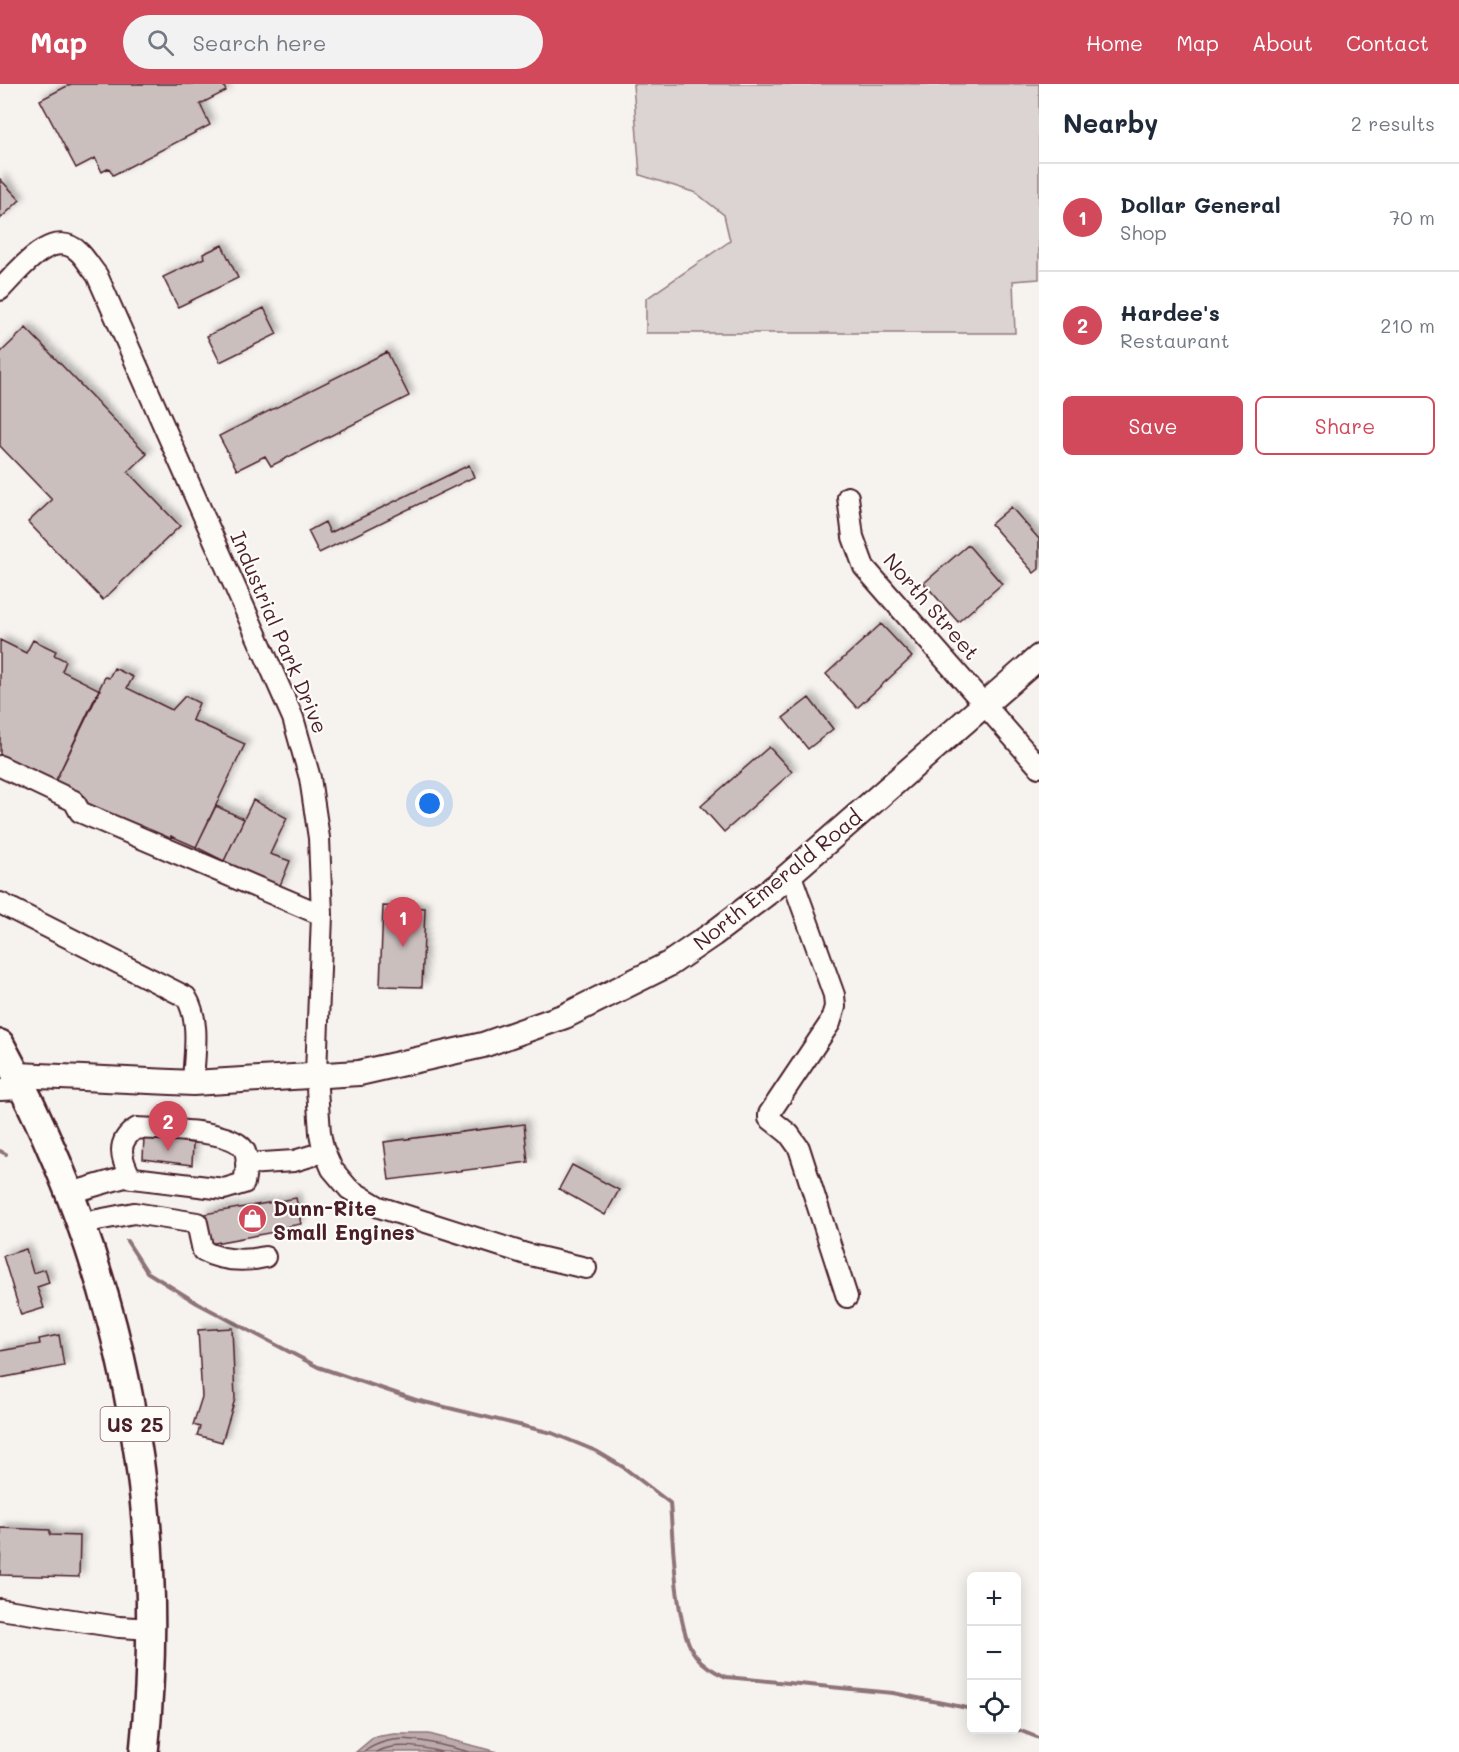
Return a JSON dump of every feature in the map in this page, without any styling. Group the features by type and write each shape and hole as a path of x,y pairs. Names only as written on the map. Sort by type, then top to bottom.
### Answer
{"highway":[{"name":"US 25","path":"0,1044 13,1085 70,1193 82,1223 100,1277 122,1359 135,1424 145,1506 153,1629 144,1752"}],"main road":[{"name":"North Emerald Road","path":"13,1085 232,1083 316,1074 359,1073 434,1058 483,1045 566,1016 669,964 713,934 790,873 986,706 1039,657"}],"street":[{"name":"Industrial Park Drive","path":"0,290 42,250 54,245 64,245 79,252 92,268 293,718 315,807 321,872 322,915 316,1074 320,1133 324,1152 339,1179 359,1197 379,1207 526,1254 586,1268"},
{"name":"North Street","path":"848,497 853,537 864,567 1039,767"},
{"path":"0,766 74,801 80,812 322,915"},
{"path":"790,873 831,985 835,1007 830,1023 769,1114 769,1118 789,1134 799,1148 847,1297"},
{"path":"0,903 186,997 193,1008 195,1020 193,1083"},
{"path":"70,1193 125,1178 224,1189 244,1183 246,1164 243,1148 238,1142 222,1135 136,1128 129,1132 120,1149 122,1161 132,1178"},
{"path":"246,1164 294,1161 324,1152"},
{"path":"82,1223 134,1213 164,1217 196,1223 203,1251 216,1257 249,1260 265,1257"},
{"path":"0,1609 119,1627 153,1629"}],"shaded area":[{"path":"633,84 1039,84 1039,279 1013,281 1015,333 646,333 646,299 730,241 724,215 696,193 640,175"}],"water":[{"path":"394,1734 429,1734 497,1752 356,1752 374,1737"}],"building":[{"path":"71,84 223,84 226,91 200,104 210,125 113,175 109,168 102,172 95,158 76,168 40,100"},
{"path":"0,179 20,200 0,219"},
{"path":"222,245 238,278 178,307 163,277 204,258 203,254"},
{"path":"264,308 277,334 220,362 207,336"},
{"path":"26,328 147,454 128,472 180,526 103,600 28,522 52,500 0,446 0,353"},
{"path":"387,352 409,396 271,466 265,456 237,470 219,436"},
{"path":"469,465 474,477 319,553 308,531 325,522 330,533"},
{"path":"1011,507 1039,539 1039,569 1034,573 991,524"},
{"path":"968,545 1002,584 958,622 924,583"},
{"path":"881,624 912,657 857,708 826,674"},
{"path":"0,640 26,653 33,640 56,651 54,655 66,661 62,671 100,690 55,782 0,755"},
{"path":"114,668 133,677 127,688 172,710 185,696 199,703 192,720 245,744 196,847 171,836 168,841 85,802 55,782 105,677 109,678"},
{"path":"809,698 833,729 808,749 783,718"},
{"path":"769,747 792,772 724,832 701,806"},
{"path":"253,800 287,818 270,854 290,861 279,888 224,861"},
{"path":"216,806 244,819 224,861 196,847"},
{"path":"383,906 425,908 422,987 380,986"},
{"path":"524,1124 528,1162 389,1180 384,1142"},
{"path":"144,1137 193,1143 192,1165 143,1159"},
{"path":"572,1165 619,1190 605,1215 559,1189"},
{"name":"Dunn-Rite Small Engines","path":"296,1198 301,1224 284,1227 285,1230 209,1244 204,1214"},
{"path":"26,1249 33,1273 45,1269 49,1283 37,1287 44,1308 21,1315 3,1256"},
{"path":"232,1328 235,1399 222,1442 197,1435 200,1427 193,1425 202,1397 198,1330"},
{"path":"59,1335 64,1366 0,1378 0,1351 40,1344 39,1339"},
{"path":"1,1528 50,1530 50,1535 80,1536 79,1577 0,1575"}],"waterway":[{"path":"0,1151 6,1154"},
{"path":"127,1241 147,1272 197,1303 318,1367 416,1400 552,1433 596,1451 623,1467 670,1503 676,1583 684,1627 689,1644 696,1656 714,1671 726,1677 893,1693 967,1708"},
{"path":"1021,1731 1039,1738"}],"place":[{"name":"Dollar General","path":"403,947"},
{"name":"Hardee's","path":"168,1151"},
{"name":"Dunn-Rite Small Engines","path":"252,1219"}]}
